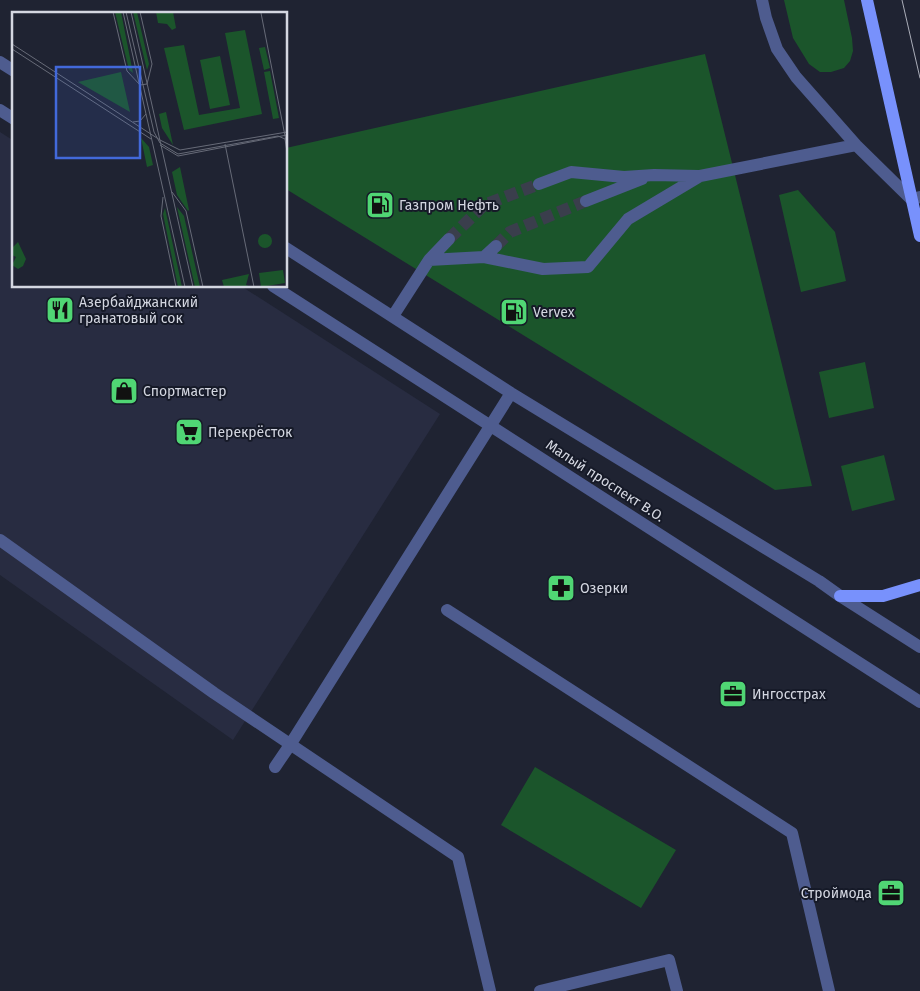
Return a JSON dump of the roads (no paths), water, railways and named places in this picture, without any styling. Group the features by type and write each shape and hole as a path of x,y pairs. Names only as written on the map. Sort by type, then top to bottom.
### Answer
{"main road":[{"path":"867,0 916,198 920,236"},
{"path":"840,596 883,596 920,585"}],"street":[{"path":"762,0 777,49 796,77 856,146 916,198"},
{"path":"0,62 12,70"},
{"path":"0,110 12,118"},
{"path":"539,184 571,172 624,177 654,175 700,176 856,146"},
{"path":"586,201 654,175"},
{"path":"429,260 484,257 542,269 588,266 628,219 700,176"},
{"path":"393,316 429,260 449,239"},
{"path":"484,257 496,246"},
{"name":"Малый проспект В.О.","path":"288,249 511,393 819,581 920,647"},
{"name":"Малый проспект В.О.","path":"276,288 920,702"},
{"path":"274,767 290,745 511,393"},
{"path":"0,540 214,693 458,857 490,991"},
{"path":"447,610 792,833 829,991"},
{"path":"540,991 669,960 677,991"}],"tunnel":[{"path":"449,239 484,205 539,184"},
{"path":"496,246 510,232 586,201"}],"tram line":[{"path":"902,0 920,78"}],"place":[{"name":"Газпром Нефть","path":"380,205"},
{"name":"Азербайджанский гранатовый сок","path":"60,310"},
{"name":"Vervex","path":"514,312"},
{"name":"Спортмастер","path":"124,391"},
{"name":"Перекрёсток","path":"189,432"},
{"name":"Озерки","path":"561,588"},
{"name":"Ингосстрах","path":"733,694"},
{"name":"Строймода","path":"891,893"}]}
